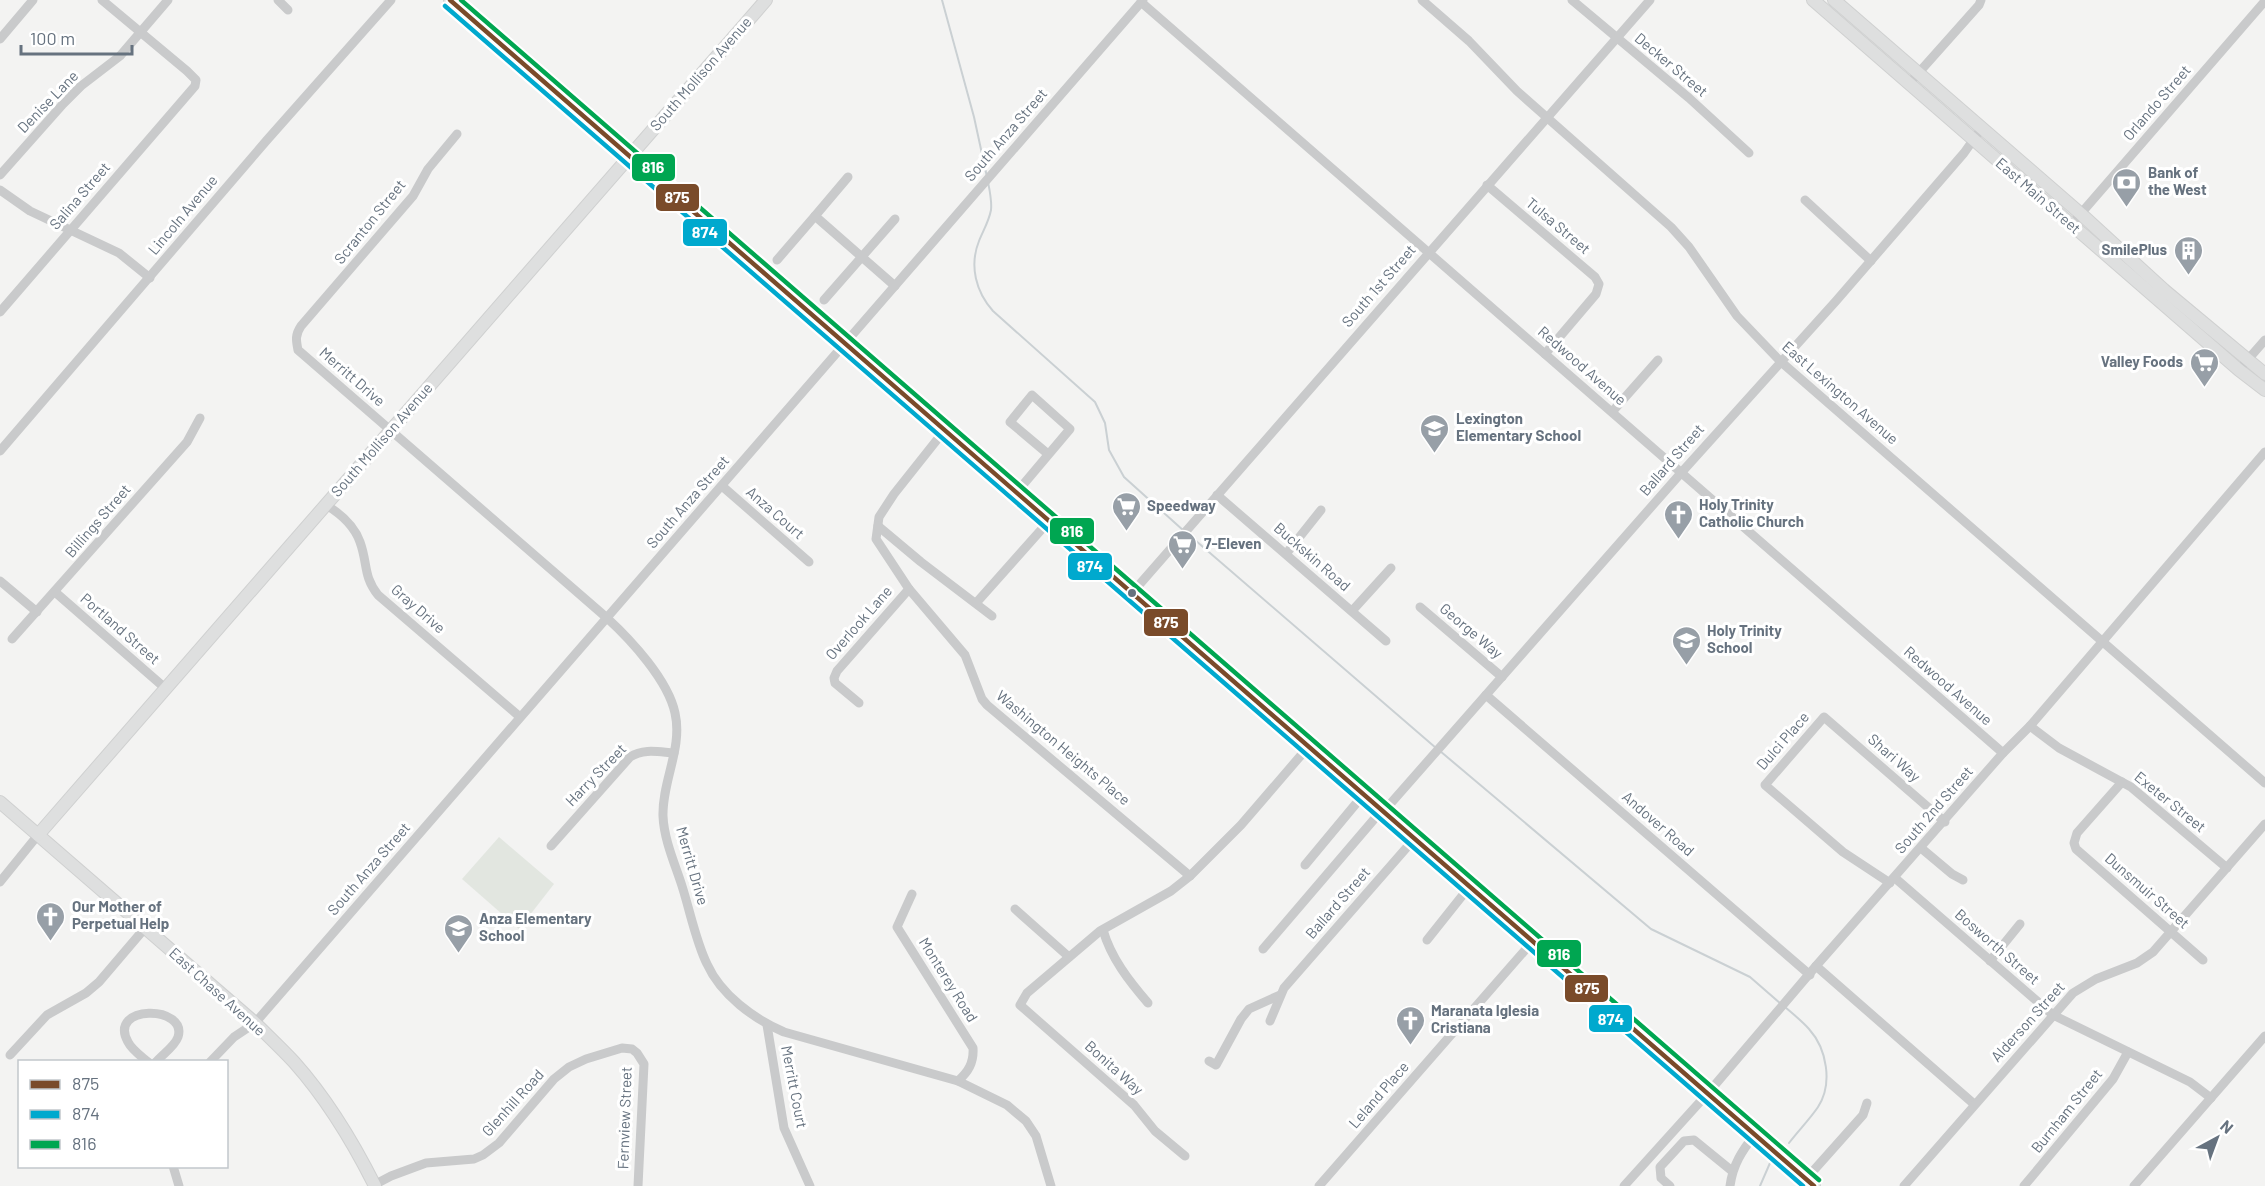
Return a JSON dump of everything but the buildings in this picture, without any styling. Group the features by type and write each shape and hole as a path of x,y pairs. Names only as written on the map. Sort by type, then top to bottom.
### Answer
{"main road":[{"path":"450,0 1810,1183"},
{"name":"South Mollison Avenue","path":"38,835 766,0"},
{"name":"East Main Street","path":"1813,0 2071,225 2180,311 2265,374"},
{"name":"East Main Street","path":"1834,0 2080,214 2239,370 2265,390"},
{"name":"East Chase Avenue","path":"0,802 255,1023 294,1062 326,1102 354,1146 374,1186"}],"street":[{"path":"0,39 33,0"},
{"path":"102,0 140,33"},
{"name":"Denise Lane","path":"0,175 81,86 120,56 168,0"},
{"path":"278,0 288,10"},
{"name":"Lincoln Avenue","path":"0,451 267,140 391,0"},
{"name":"East Lexington Avenue","path":"1422,0 1469,41 1516,91 1671,227 1689,246 1737,316 1780,361 2265,783"},
{"name":"Decker Street","path":"1572,0 1689,98 1749,153"},
{"name":"South 1st Street","path":"1132,593 1486,185 1650,0"},
{"path":"1909,84 1981,0"},
{"name":"Redwood Avenue","path":"1142,1 2003,753"},
{"name":"South Anza Street","path":"212,1060 234,1037 255,1023 1142,1"},
{"name":"Orlando Street","path":"2071,225 2265,1"},
{"name":"Salina Street","path":"0,312 195,86 196,80 140,33"},
{"name":"Ballard Street","path":"1263,950 1383,811 1870,261 1981,129"},
{"name":"Scranton Street","path":"301,326 413,196 428,169 457,134"},
{"path":"777,260 848,177"},
{"name":"Tulsa Street","path":"1486,185 1595,277 1599,284 1596,294 1545,354"},
{"path":"0,190 30,211 118,253 150,278"},
{"path":"1805,200 1870,261"},
{"path":"815,216 895,286"},
{"path":"824,300 895,219"},
{"name":"Merritt Drive","path":"301,326 296,339 298,350 607,618 631,641 666,691 675,711 677,725 664,802 665,831 703,956 710,971 725,990 767,1025 784,1032 958,1081 1008,1105 1026,1121 1040,1144 1051,1186"},
{"path":"2239,370 2265,340"},
{"path":"1612,412 1658,360"},
{"path":"1016,492 1070,429 1032,395 1010,422 1048,454"},
{"name":"Billings Street","path":"12,639 187,442 200,418"},
{"path":"945,431 894,494 879,517 878,526 992,616"},
{"name":"South 2nd Street","path":"1624,1186 1708,1093 2003,753 2030,726 2103,643 2265,452"},
{"name":"Anza Court","path":"722,486 809,562"},
{"name":"Buckskin Road","path":"1217,495 1386,641"},
{"name":"Gray Drive","path":"326,505 341,515 354,530 363,550 366,575 378,595 520,717"},
{"path":"1286,554 1321,510"},
{"path":"977,603 1049,521"},
{"name":"Washington Heights Place","path":"878,526 876,539 909,589 965,655 982,699 987,705 1190,876"},
{"path":"1352,611 1391,568"},
{"path":"0,581 37,612"},
{"name":"Overlook Lane","path":"859,703 835,683 834,678 837,671 909,589"},
{"name":"Portland Street","path":"55,592 165,688"},
{"name":"George Way","path":"1420,608 1502,677"},
{"name":"Andover Road","path":"1486,695 1809,975"},
{"name":"Dulci Place","path":"1765,785 1824,717"},
{"name":"Shari Way","path":"1824,717 1945,822"},
{"name":"Exeter Street","path":"2030,726 2059,748 2122,782 2146,798 2227,868"},
{"path":"1015,909 1069,957 1103,930 1171,891 1190,876 1241,825 1309,746"},
{"name":"Harry Street","path":"551,846 630,757 646,751 674,753"},
{"name":"Dunsmuir Street","path":"2122,782 2077,834 2074,843 2076,849 2203,960"},
{"name":"Bosworth Street","path":"1765,785 1843,852 1892,881 2053,1015 2190,1082 2211,1098"},
{"path":"1305,865 1364,794"},
{"name":"Alderson Street","path":"1904,1186 2073,993 2104,974 2137,963 2153,952 2265,825"},
{"name":"South Mollison Avenue","path":"0,882 38,835"},
{"name":"Ballard Street","path":"1282,992 1415,838"},
{"path":"1921,848 1952,874 1963,880"},
{"path":"1426,940 1470,886"},
{"name":"Monterey Road","path":"912,894 897,927 973,1048 970,1068 958,1081"},
{"path":"1990,961 2020,924"},
{"path":"10,1055 47,1014 86,993 99,982 145,928"},
{"path":"1103,930 1107,945 1121,969 1148,1003"},
{"name":"Leland Place","path":"1319,1186 1533,941"},
{"name":"Bonita Way","path":"1069,957 1027,993 1020,1005 1134,1106 1155,1131 1185,1156"},
{"path":"1816,966 1974,1104"},
{"path":"1270,1021 1282,992"},
{"path":"1209,1061 1216,1065 1240,1019 1249,1009 1282,992"},
{"path":"146,1060 130,1046 125,1034 134,1016 145,1012 168,1017 175,1022 178,1028 176,1041 158,1060"},
{"name":"Merritt Court","path":"767,1025 784,1128 810,1186"},
{"path":"2134,1186 2265,1036"},
{"name":"Glenhill Road","path":"374,1186 391,1176 426,1163 474,1159 483,1155 499,1143 554,1079 569,1067 622,1048 632,1049 637,1053"},
{"name":"Burnham Street","path":"2024,1186 2114,1079 2128,1052"},
{"name":"Fernview Street","path":"637,1053 644,1064 638,1186"},
{"path":"1810,1183 1863,1115 1867,1103"},
{"path":"1730,1186 1732,1171 1739,1154 1755,1134"},
{"path":"1670,1186 1660,1178 1660,1167 1684,1141 1689,1139 1694,1140 1732,1171"},
{"path":"173,1168 178,1186"}],"shaded area":[{"path":"499,837 554,884 519,929 462,879"}],"waterway":[{"path":"942,0 974,117 987,177"},
{"path":"988,182 991,210 976,250 975,260 976,278 982,296 993,311 1095,402 1105,423 1109,450 1124,477 1184,531"},
{"path":"1188,534 1436,748"},
{"path":"1440,751 1651,929 1750,977 1781,1004"},
{"path":"1785,1007 1815,1037 1824,1056 1826,1067 1823,1098 1789,1143"},
{"path":"1760,1186 1770,1163"}],"transit line":[{"name":"875","path":"450,0 1814,1186"},
{"name":"816","path":"461,0 1819,1180"},
{"name":"874","path":"445,6 1803,1186"}],"place":[{"name":"Bank of the West","path":"2127,208"},
{"name":"SmilePlus","path":"2188,276"},
{"name":"Valley Foods","path":"2204,388"},
{"name":"Lexington Elementary School","path":"1435,454"},
{"name":"Speedway","path":"1126,532"},
{"name":"Holy Trinity Catholic Church","path":"1678,540"},
{"name":"7-Eleven","path":"1183,570"},
{"name":"Holy Trinity School","path":"1686,666"},
{"name":"Our Mother of Perpetual Help","path":"51,942"},
{"name":"Anza Elementary School","path":"458,954"},
{"name":"Maranata Iglesia Cristiana","path":"1410,1046"}]}
